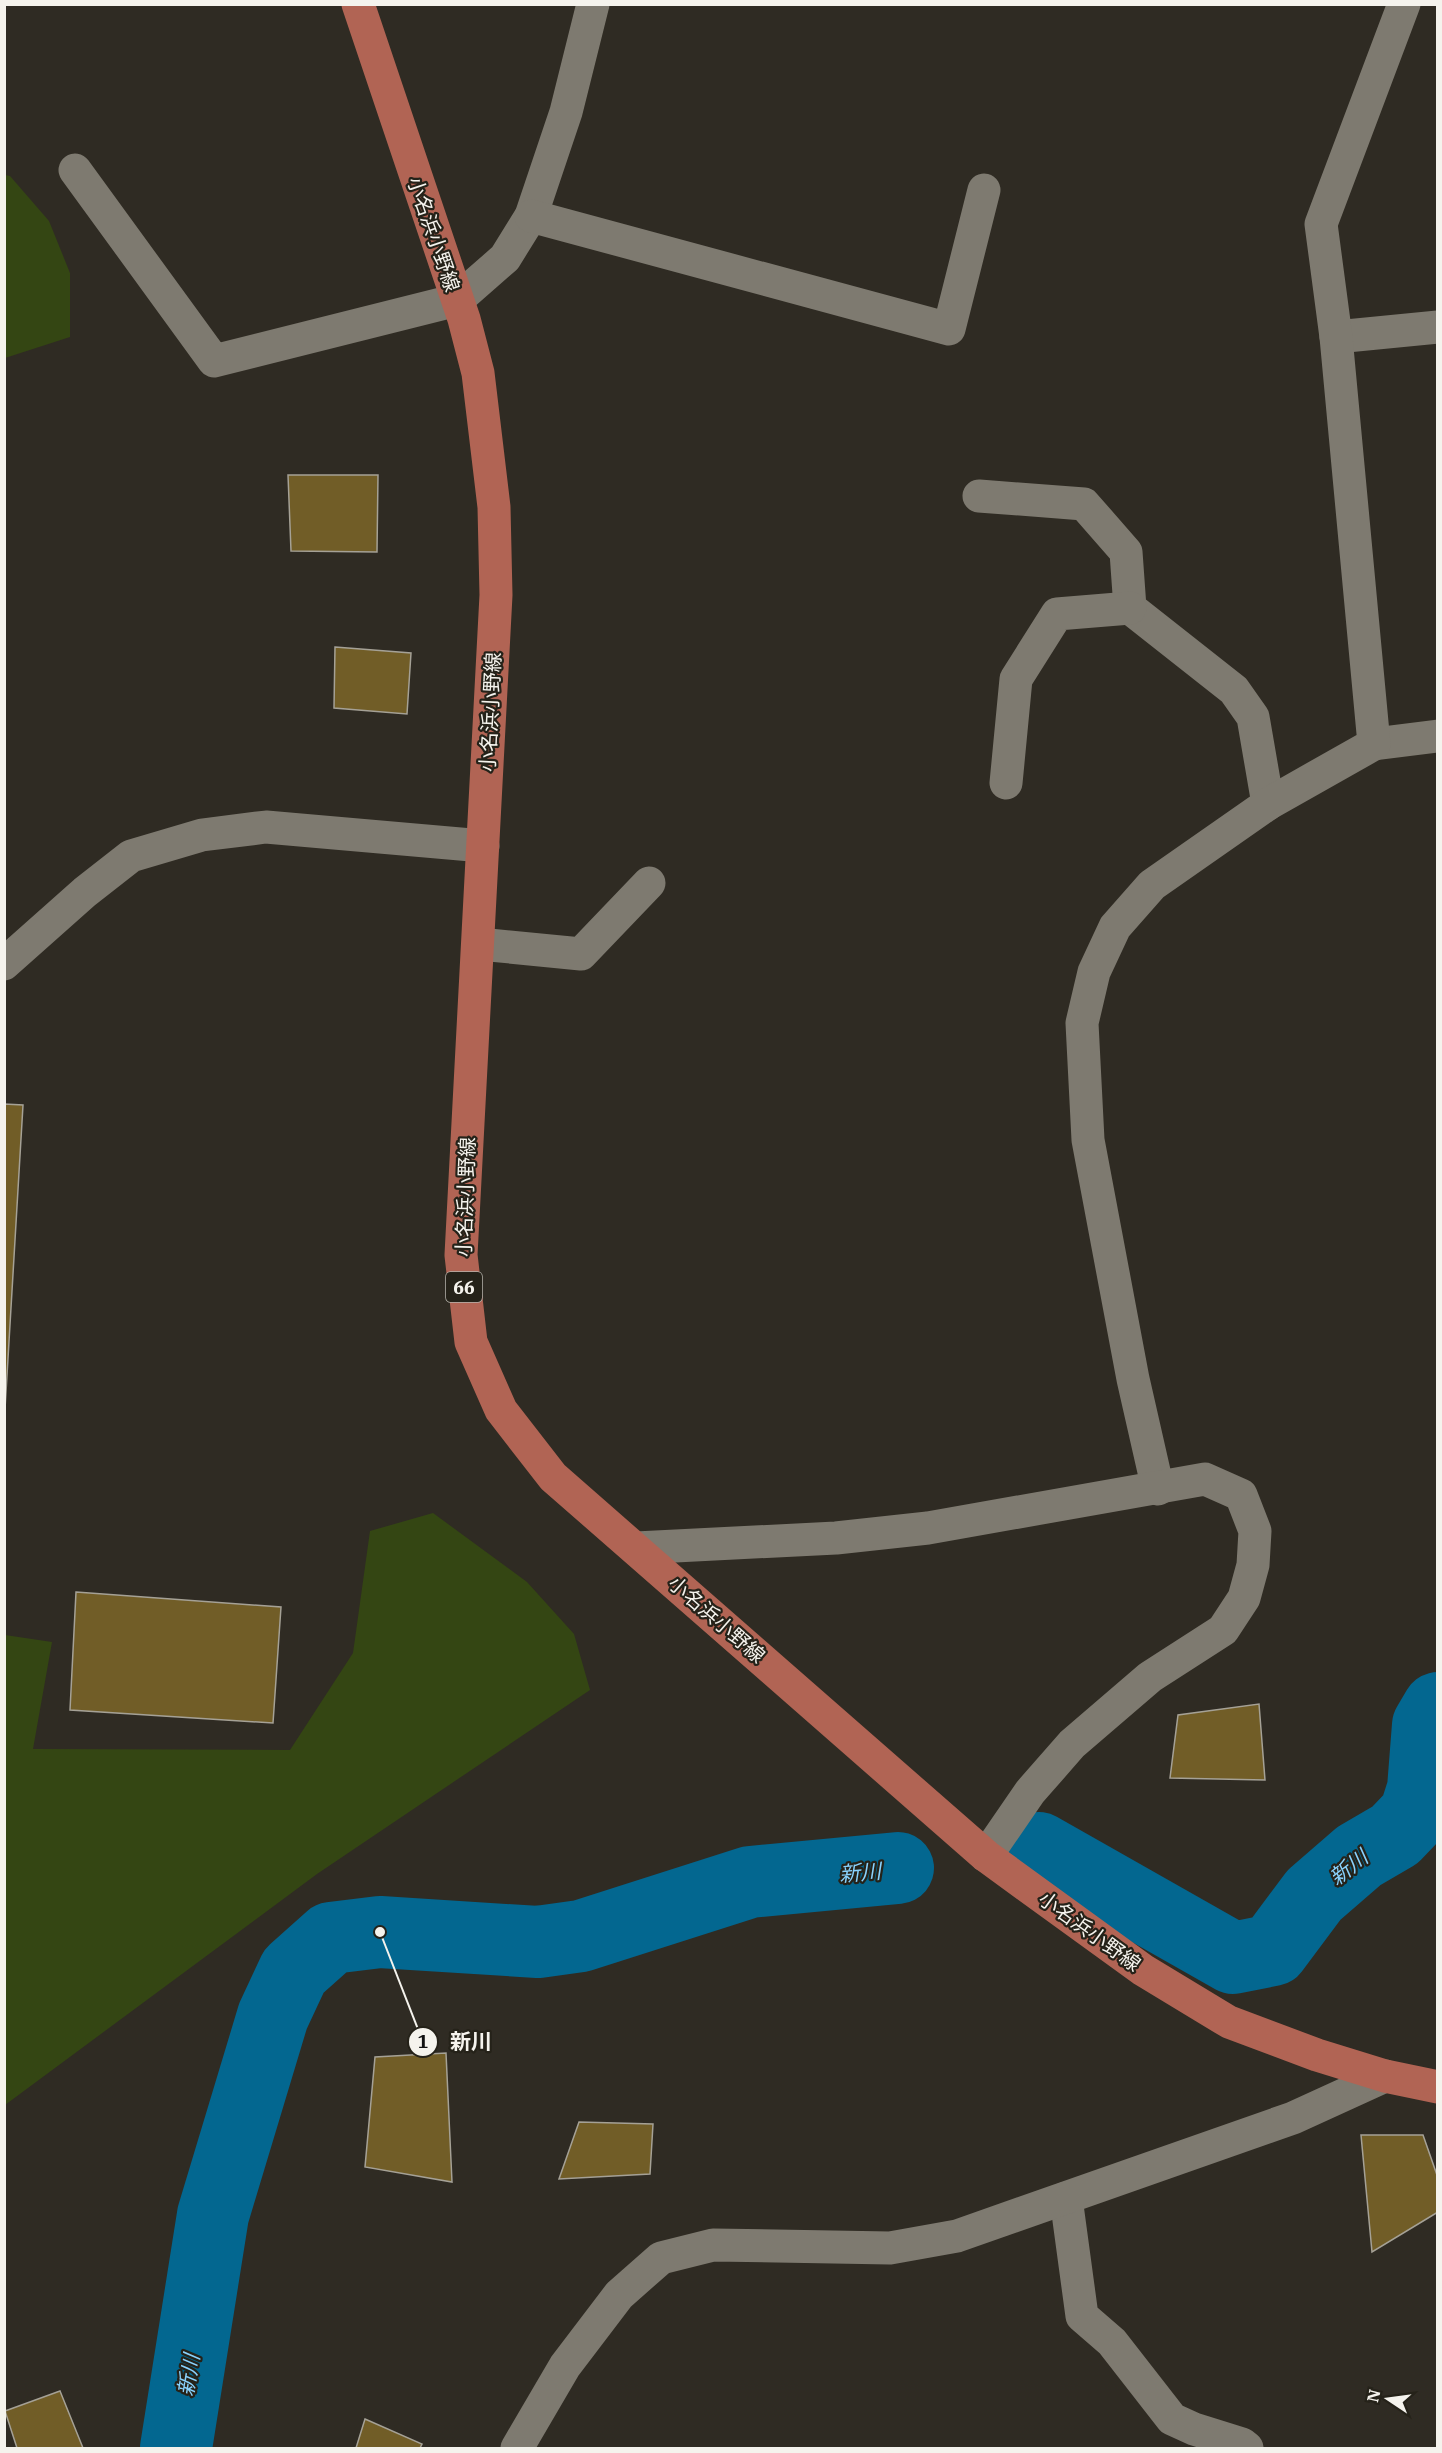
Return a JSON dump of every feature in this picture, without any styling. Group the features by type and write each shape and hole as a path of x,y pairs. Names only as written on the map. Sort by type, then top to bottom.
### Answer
{"main road":[{"name":"小名浜小野線","path":"358,4 464,319 478,373 494,507 496,595 461,1255 471,1342 501,1410 553,1477 986,1856 1143,1970 1229,2022 1317,2055 1385,2076 1437,2087"}],"street":[{"path":"75,170 214,361 457,300 505,258 531,216 566,112 593,4"},
{"path":"1374,744 1336,337 1321,224 1404,4"},
{"path":"531,216 949,329 984,190"},
{"path":"1336,337 1437,327"},
{"path":"979,496 1084,504 1126,552 1130,608"},
{"path":"1006,783 1016,679 1057,614 1130,608 1234,690 1253,717 1268,804"},
{"path":"1158,1489 1133,1379 1088,1140 1082,1023 1094,972 1115,927 1152,885 1268,804 1374,744 1437,736"},
{"path":"4,964 85,892 131,856 202,835 266,827 483,846"},
{"path":"478,944 581,954 649,883"},
{"path":"636,1548 836,1538 927,1528 1205,1479 1241,1495 1255,1532 1253,1565 1244,1598 1223,1630 1150,1677 1072,1744 1030,1792 986,1856"},
{"path":"518,2448 565,2366 619,2295 661,2258 713,2245 890,2248 957,2236 1293,2118 1385,2076"},
{"path":"1066,2198 1082,2316 1112,2342 1172,2419 1194,2429 1242,2444 1247,2448"}],"green space":[{"path":"5,175 10,176 49,221 70,273 70,337 5,358"},
{"path":"433,1513 527,1582 574,1634 590,1690 317,1874 5,2105 5,1635 52,1642 33,1749 290,1750 353,1653 370,1531"}],"building":[{"path":"288,475 378,475 377,552 291,551"},
{"path":"335,647 411,653 407,714 334,708"},
{"path":"4,1104 23,1105 4,1426"},
{"path":"76,1592 281,1607 273,1723 70,1710"},
{"path":"1259,1704 1265,1780 1170,1778 1178,1715"},
{"path":"446,2053 452,2182 365,2167 375,2057"},
{"path":"579,2122 653,2124 650,2174 559,2179"},
{"path":"1361,2135 1423,2135 1438,2178 1438,2212 1372,2252"},
{"path":"60,2391 83,2448 17,2448 5,2411"},
{"path":"365,2419 422,2444 420,2448 356,2448"}],"waterway":[{"name":"新川","path":"1039,1848 1233,1958 1273,1950 1314,1895 1359,1856 1395,1835 1415,1814 1423,1789 1428,1725 1438,1708"},
{"name":"新川","path":"176,2448 213,2215 273,2016 294,1971 331,1938 380,1932 538,1942 581,1936 750,1882 898,1868"}],"place":[{"name":"新川","path":"380,1932"}]}
